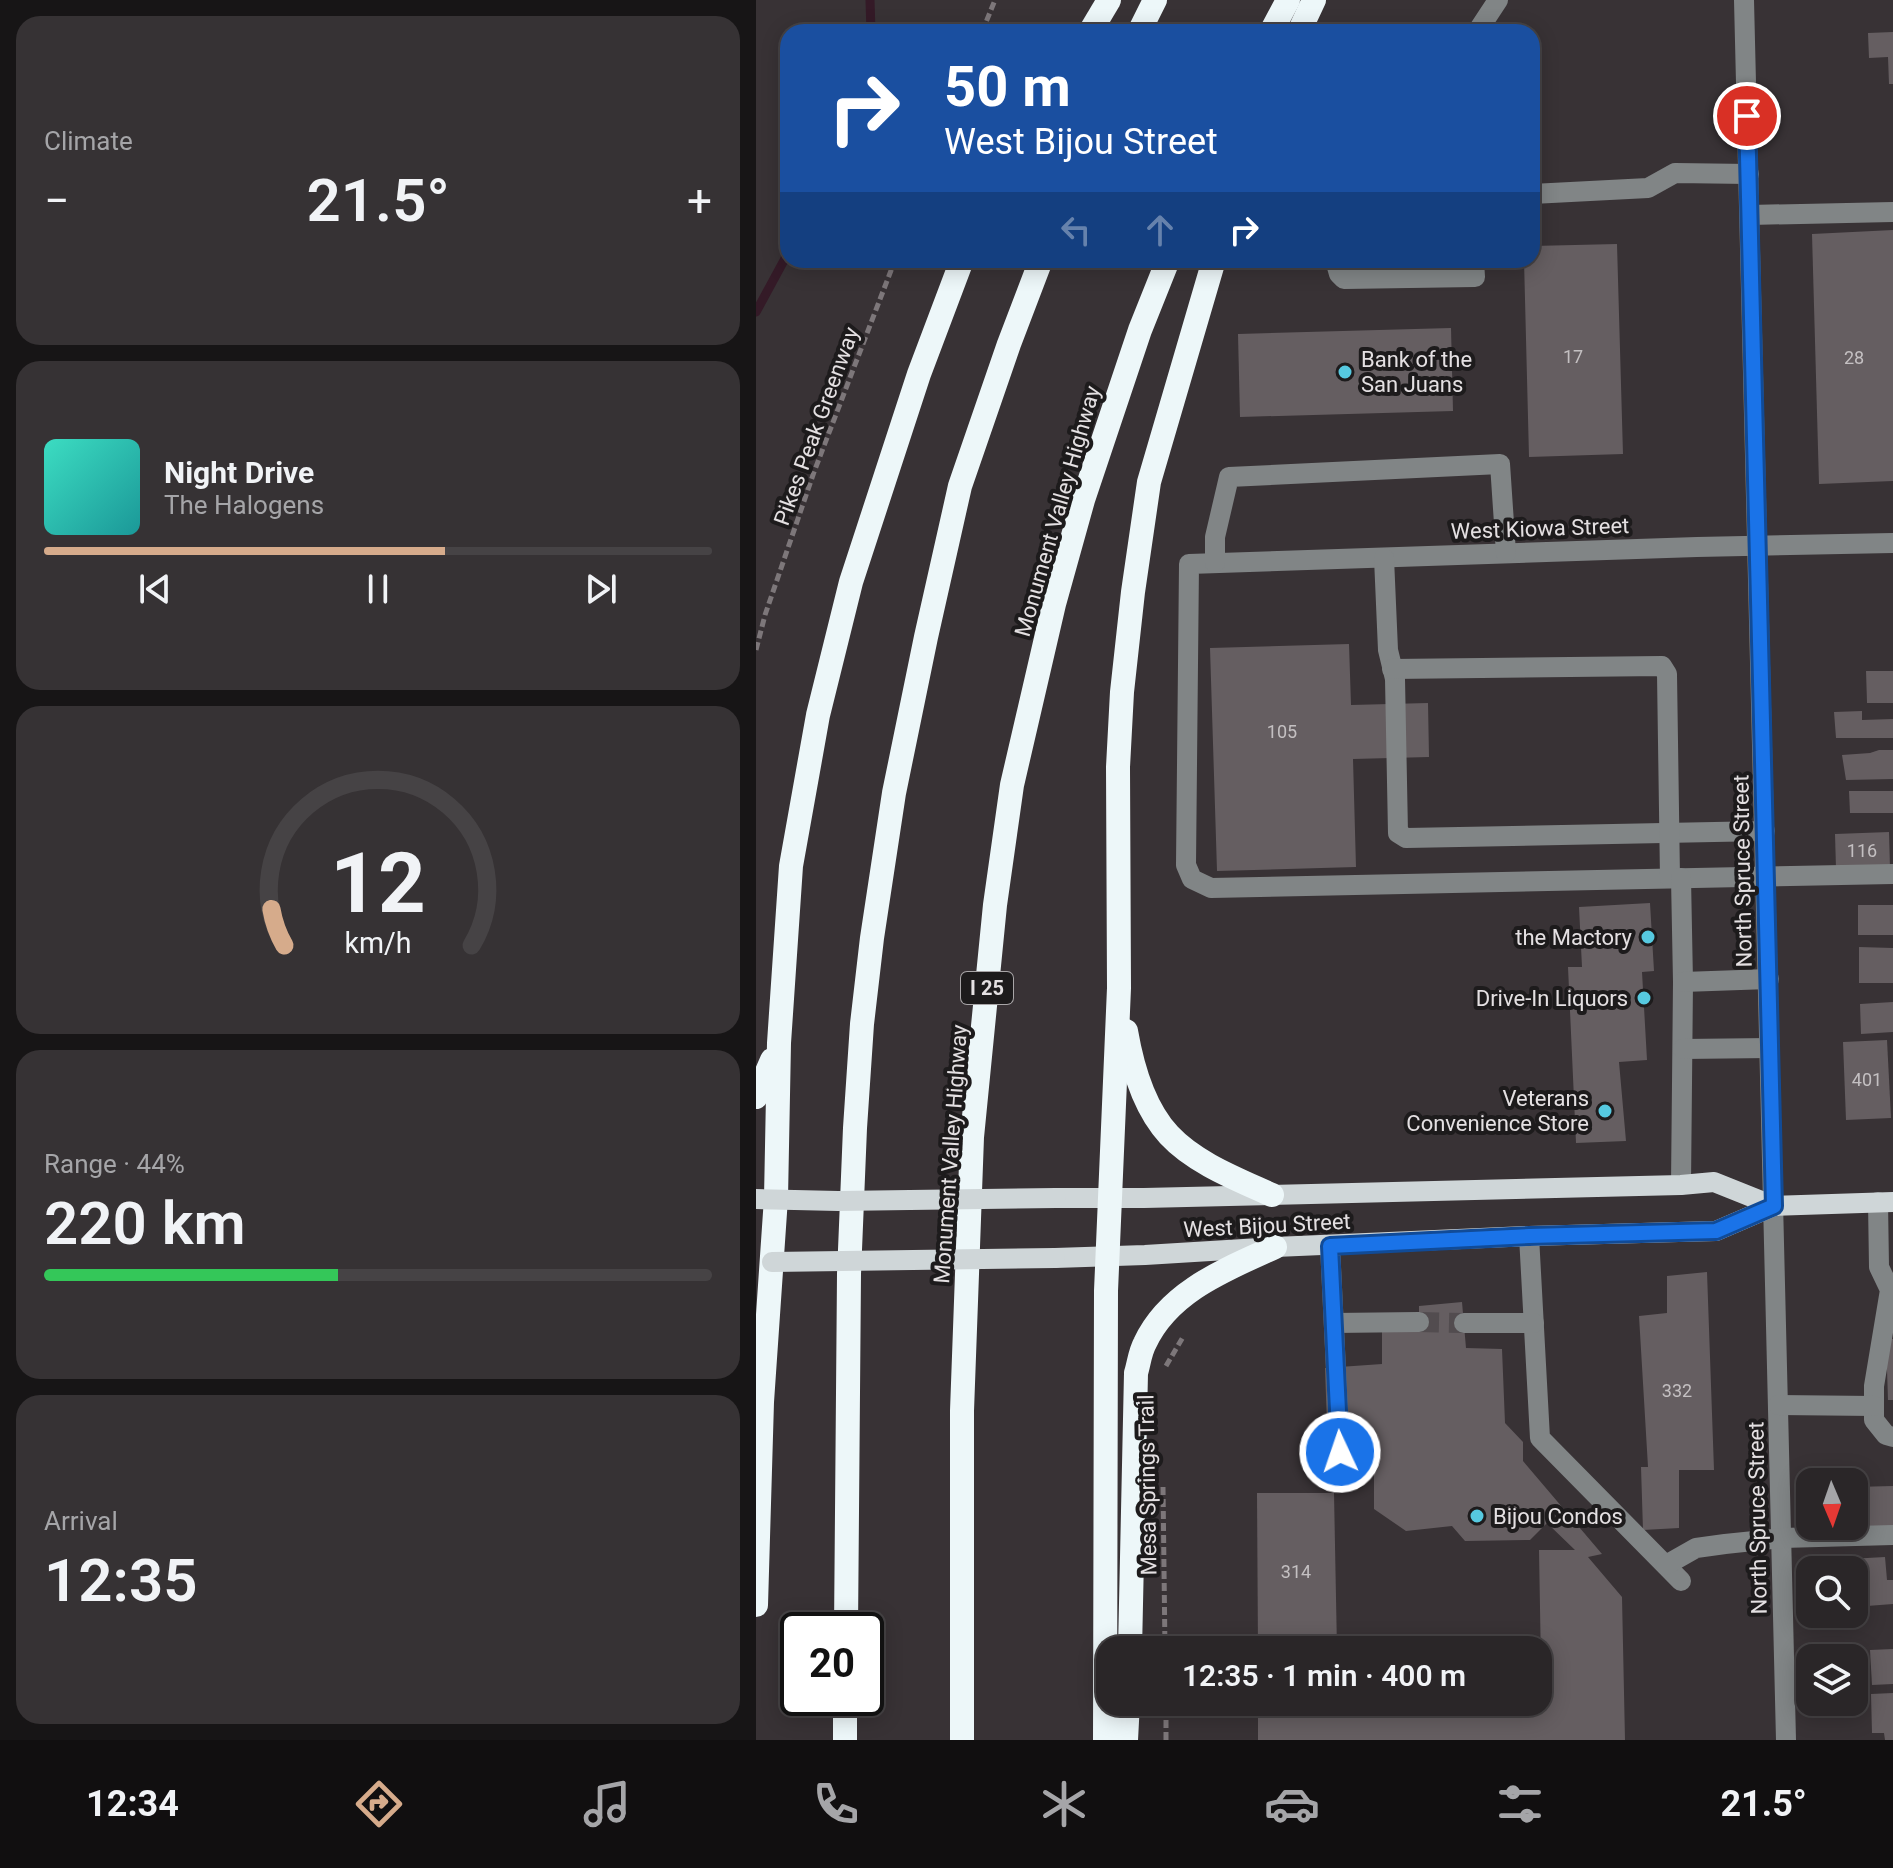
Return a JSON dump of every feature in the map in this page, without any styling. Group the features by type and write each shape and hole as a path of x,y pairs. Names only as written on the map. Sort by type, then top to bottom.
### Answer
{"highway":[{"path":"1095,24 1109,0"},
{"path":"1143,24 1155,0"},
{"path":"1275,24 1288,0"},
{"path":"1303,24 1314,0"},
{"path":"756,1605 766,1199 791,866 818,715 851,582 919,374 959,268"},
{"path":"846,1612 849,1274 862,1024 872,938 894,793 960,486 1038,268"},
{"name":"Monument Valley Highway","path":"962,1740 962,1411 972,1137 995,905 1012,785 1058,589 1097,457 1140,330 1165,268"},
{"path":"1105,1740 1108,1257 1119,988 1118,767 1122,692 1149,482 1212,268"},
{"path":"1119,988 1129,1049 1141,1088 1155,1117 1169,1135 1190,1153 1272,1195"},
{"path":"756,1097 779,1043"},
{"path":"1130,1636 1136,1373 1144,1344 1168,1311 1197,1285 1275,1247"},
{"path":"845,1716 845,1740"},
{"path":"1126,1740 1127,1716"}],"main road":[{"name":"West Bijou Street","path":"766,1199 1144,1198 1714,1182 1774,1206"},
{"name":"West Bijou Street","path":"764,1263 1108,1257 1529,1236 1716,1231 1774,1206 1885,1202"}],"street":[{"path":"1482,24 1498,0"},
{"name":"North Spruce Street","path":"1744,0 1786,1740"},
{"path":"1540,194 1648,188 1675,173 1749,174"},
{"path":"1750,215 1893,212"},
{"path":"1337,268 1344,279 1475,277 1474,268"},
{"path":"1215,563 1215,537 1229,477 1500,464 1506,553"},
{"name":"West Kiowa Street","path":"1675,878 1211,888 1192,879 1186,865 1189,564 1893,543"},
{"path":"1384,558 1388,650 1395,679 1398,833 1406,838 1765,831"},
{"path":"1392,669 1662,666 1667,674 1669,832 1683,982 1681,1185"},
{"path":"1675,878 1893,874"},
{"path":"1683,982 1769,979"},
{"path":"1683,1049 1770,1048"},
{"path":"1885,1202 1879,1267 1890,1290 1874,1386 1874,1420 1886,1435 1893,1437"},
{"path":"1529,1236 1540,1438 1681,1581"},
{"path":"1330,1246 1340,1452"},
{"path":"1334,1323 1419,1322"},
{"path":"1464,1323 1534,1323"},
{"path":"1778,1405 1874,1406"},
{"path":"1666,1565 1696,1548 1782,1538 1893,1535"}],"path":[{"path":"985,24 995,0"},
{"name":"Pikes Peak Greenway","path":"756,650 814,472 892,268"},
{"name":"Mesa Springs Trail","path":"1161,1377 1188,1327"},
{"name":"Mesa Springs Trail","path":"1163,1478 1165,1636"},
{"path":"1166,1716 1166,1740"}],"building":[{"path":"1893,32 1893,84 1889,84 1888,57 1869,58 1868,33"},
{"path":"1893,230 1893,481 1819,484 1812,234"},
{"path":"1617,244 1623,454 1529,457 1524,268 1540,268 1540,246"},
{"name":"Bank of the San Juans","path":"1451,328 1453,411 1240,417 1238,334"},
{"path":"1349,644 1351,705 1428,703 1429,757 1353,759 1356,867 1217,871 1210,648"},
{"path":"1866,671 1893,671 1893,703 1867,703"},
{"path":"1862,711 1862,720 1893,719 1893,738 1836,738 1834,712"},
{"path":"1893,750 1893,779 1846,780 1842,755"},
{"path":"1849,791 1893,791 1893,813 1850,813"},
{"path":"1889,832 1890,868 1836,869 1835,834"},
{"path":"1650,903 1654,971 1642,972 1647,1060 1619,1062 1626,1141 1576,1143 1568,967 1582,967 1579,907"},
{"path":"1858,905 1893,905 1893,935 1858,935"},
{"path":"1859,947 1893,948 1893,983 1859,983"},
{"path":"1893,1002 1893,1032 1861,1034 1860,1004"},
{"path":"1887,1040 1891,1118 1846,1120 1843,1042"},
{"path":"1707,1272 1714,1470 1679,1470 1679,1528 1643,1530 1641,1467 1648,1467 1639,1316 1667,1313 1667,1276"},
{"name":"Bijou Condos","path":"1462,1302 1466,1348 1502,1349 1505,1423 1523,1442 1523,1461 1602,1554 1588,1557 1622,1597 1625,1740 1258,1740 1258,1716 1552,1716 1552,1636 1540,1636 1539,1550 1575,1550 1547,1523 1530,1540 1465,1541 1452,1526 1406,1531 1374,1509 1374,1445 1357,1446 1357,1424 1327,1425 1325,1368 1382,1364 1382,1329 1419,1329 1419,1306"},
{"path":"1886,1339 1893,1339 1893,1400 1888,1400"},
{"path":"1893,1486 1893,1526 1868,1527 1868,1487"},
{"path":"1257,1493 1334,1493 1337,1636 1258,1636"},
{"path":"1885,1557 1887,1580 1893,1580 1893,1604 1868,1606 1868,1558"},
{"path":"1893,1649 1893,1684 1872,1685 1870,1650"},
{"path":"1893,1693 1893,1740 1885,1740 1884,1733 1872,1733 1871,1694"}],"waterway":[{"path":"870,0 871,24"},
{"path":"756,312 780,268"}],"tunnel":[{"path":"1419,1322 1464,1323"}],"place":[{"name":"Bank of the San Juans","path":"1345,372"},
{"name":"the Mactory","path":"1648,937"},
{"name":"Drive-In Liquors","path":"1644,998"},
{"name":"Veterans Convenience Store","path":"1605,1111"},
{"name":"Bijou Condos","path":"1477,1516"}],"route":[{"path":"1340,1452 1330,1246 1716,1231 1774,1206 1747,116"}]}
